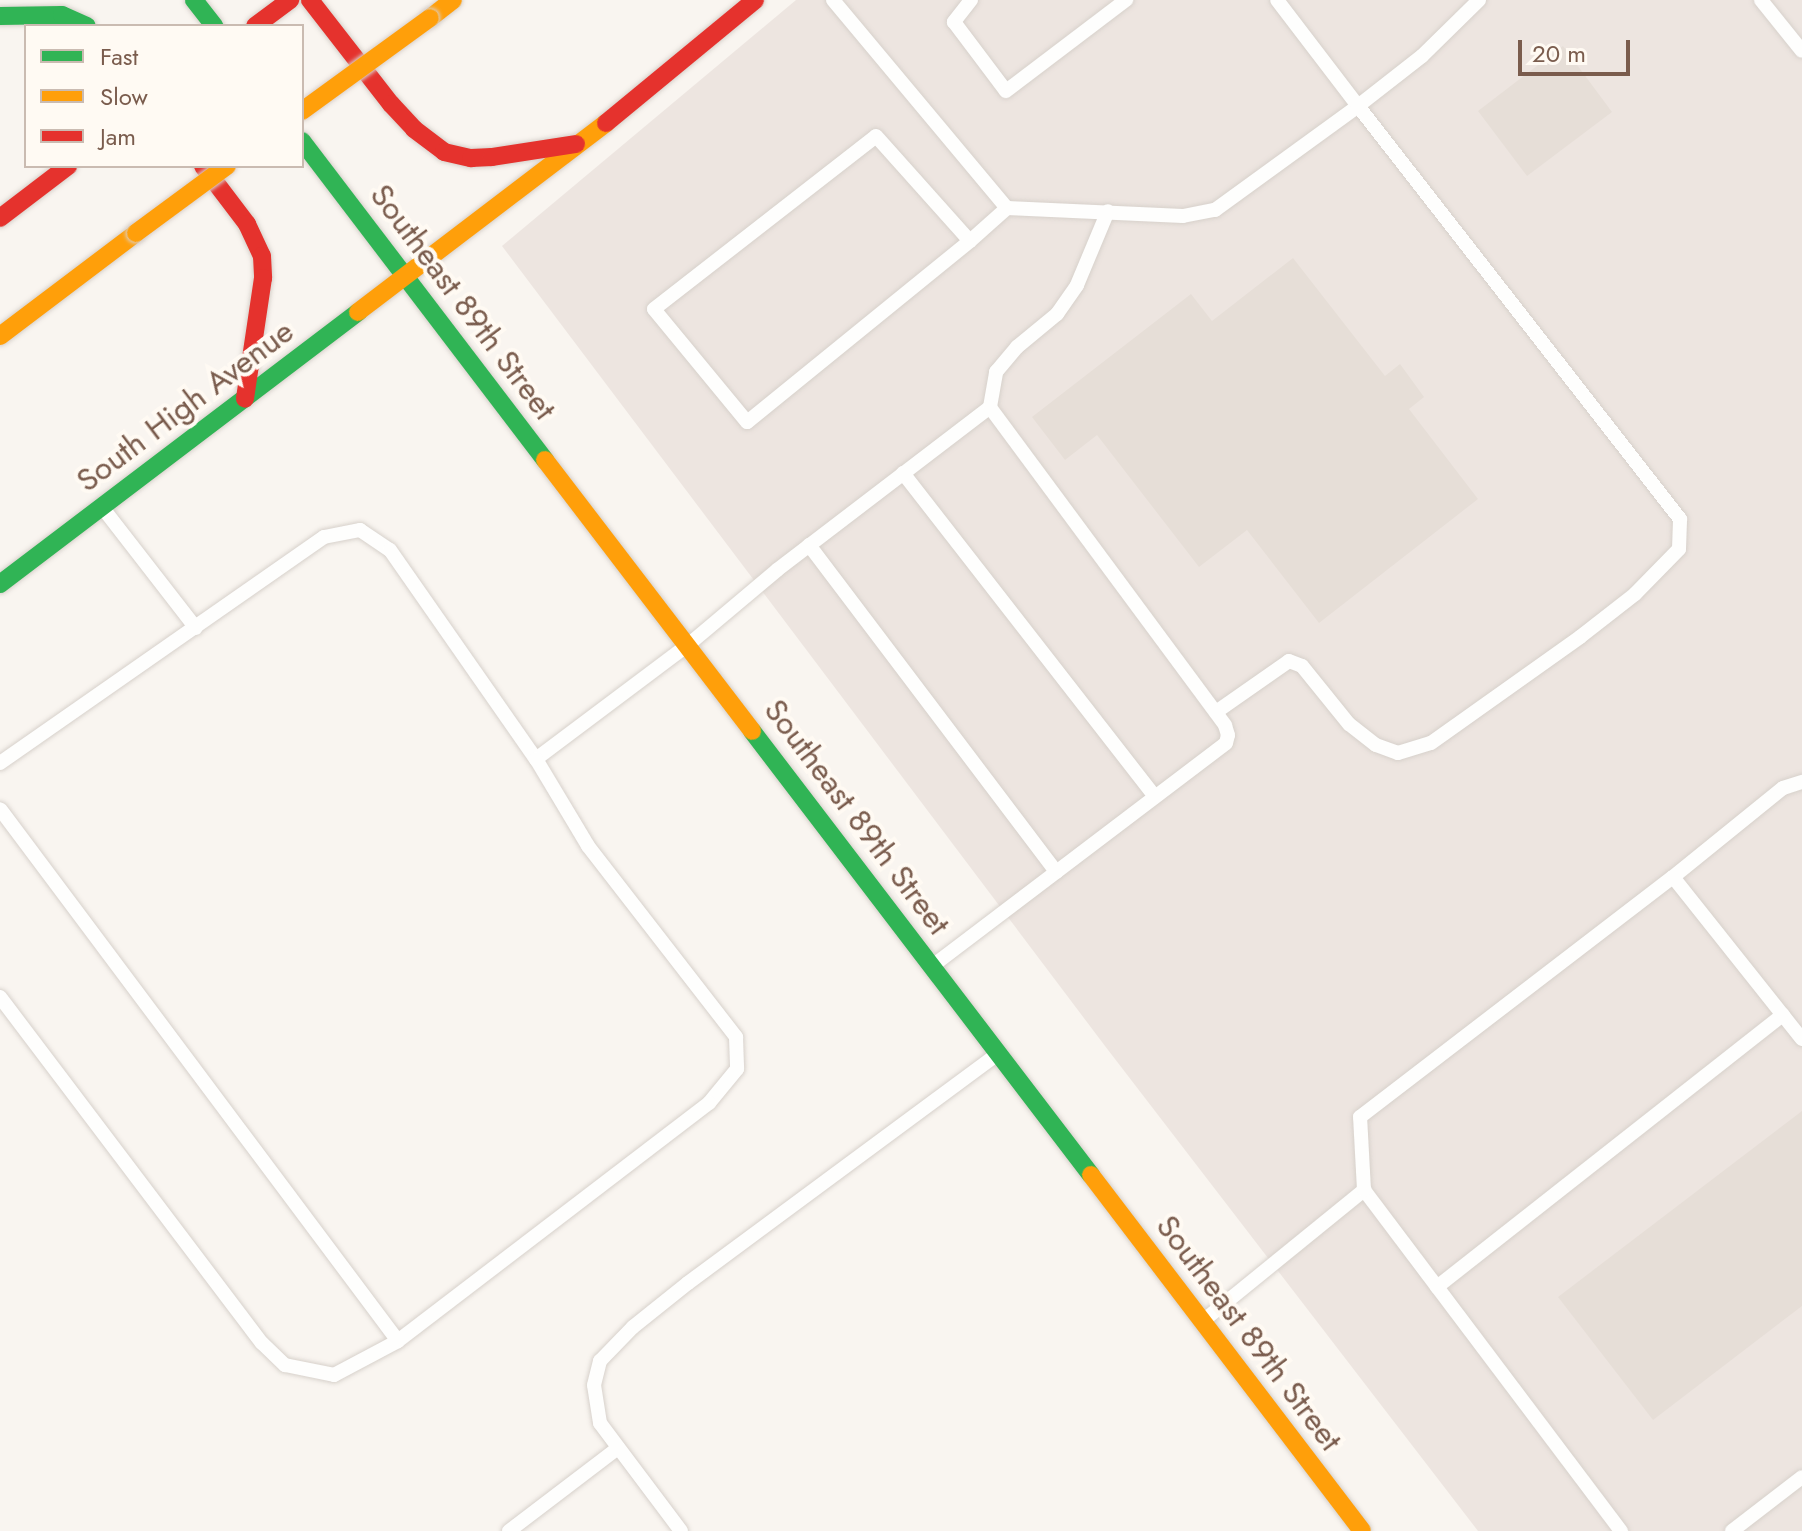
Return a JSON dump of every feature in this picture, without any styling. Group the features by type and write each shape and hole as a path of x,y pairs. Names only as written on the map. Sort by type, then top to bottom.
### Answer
{"main road":[{"path":"194,0 212,24"},
{"path":"258,24 290,0"},
{"path":"310,0 391,104 414,129 444,152 471,158 492,157 580,143"},
{"path":"304,110 453,0"},
{"name":"South High Avenue","path":"0,584 639,98 755,0"},
{"path":"0,16 62,15 82,24"},
{"name":"Southeast 89th Street","path":"304,144 1362,1531"},
{"path":"0,218 65,168"},
{"path":"205,168 247,224 262,256 263,278 245,399"},
{"path":"0,336 224,168"}],"lane":[{"path":"833,0 1007,208"},
{"path":"971,0 954,22 1006,91 1126,0"},
{"path":"1216,712 1289,661 1302,666 1349,724 1376,745 1398,753 1431,743 1635,594 1679,549 1680,519 1277,0"},
{"path":"1761,0 1802,51"},
{"path":"970,241 876,136 654,309 747,422 970,241 1007,208 1183,216 1215,210 1422,56 1470,3"},
{"path":"536,759 688,645 809,545 990,407 996,372 1017,347 1064,304 1077,285 1108,211"},
{"path":"933,966 1226,743 1225,725 1216,712 990,407"},
{"path":"903,473 1155,797"},
{"path":"102,507 196,628"},
{"path":"0,763 324,537 360,530 390,550 536,759 588,846 736,1037 737,1069 709,1103 398,1341 334,1375 285,1365 262,1343 0,997"},
{"path":"809,545 1056,872"},
{"path":"1621,1531 1364,1190 1360,1117 1673,877 1783,788 1802,782"},
{"path":"0,809 398,1341"},
{"path":"1673,877 1802,1039"},
{"path":"1437,1287 1783,1015"},
{"path":"681,1531 600,1423 594,1385 600,1361 633,1327 688,1283 999,1053"},
{"path":"1203,1321 1364,1190"},
{"path":"509,1531 618,1448"},
{"path":"1732,1531 1802,1477"}],"shaded area":[{"path":"796,0 1802,0 1802,1531 1478,1531 1105,1046 502,246"}],"building":[{"path":"1563,46 1612,112 1527,176 1478,111"},
{"path":"1293,258 1385,376 1400,364 1424,397 1409,409 1478,499 1319,623 1247,530 1199,567 1097,435 1065,460 1032,417 1191,294 1212,321"},
{"path":"1802,1111 1802,1306 1653,1420 1558,1297"}],"traffic: fast":[{"path":"194,0 212,24"},
{"path":"0,16 62,15 82,24"},
{"path":"304,144 545,460"},
{"path":"0,584 358,312"},
{"path":"752,731 1091,1175"}],"traffic: slow":[{"path":"430,18 453,0"},
{"path":"304,110 430,18"},
{"path":"358,312 606,123"},
{"path":"136,233 224,168"},
{"path":"0,336 136,233"},
{"path":"545,460 752,731"},
{"path":"1091,1175 1362,1531"}],"traffic: jam":[{"path":"258,24 290,0"},
{"path":"310,0 391,104 414,129 444,152 471,158 492,157 576,144"},
{"path":"606,123 755,0"},
{"path":"0,218 65,168"},
{"path":"205,168 247,224 262,256 263,278 245,399"}]}
